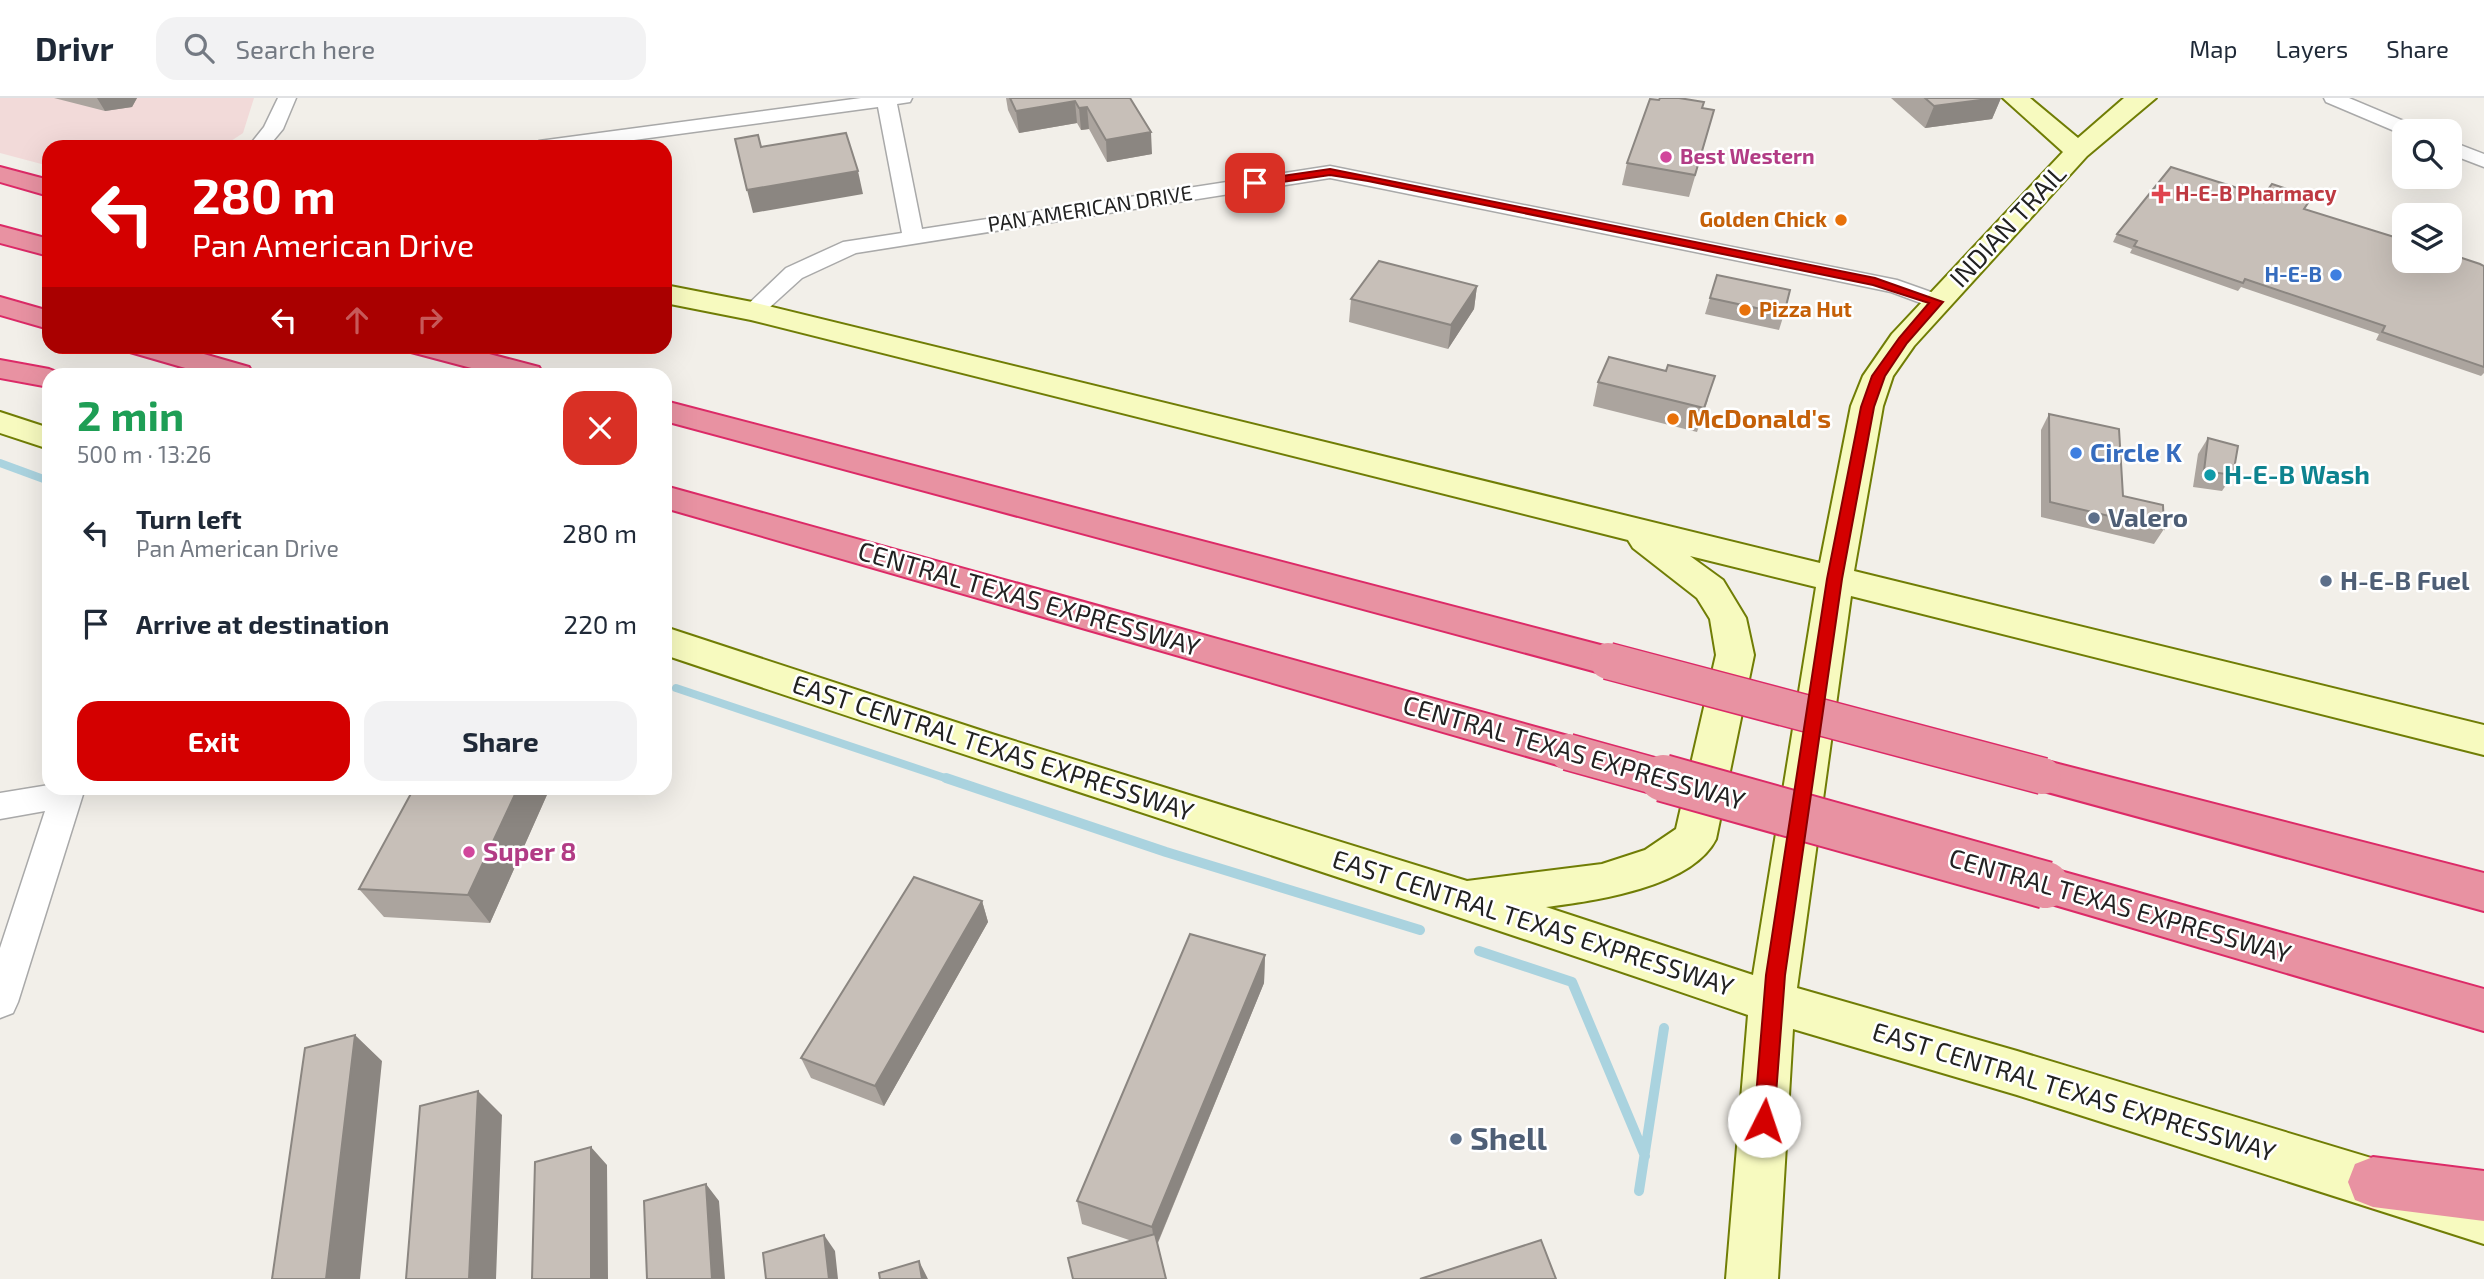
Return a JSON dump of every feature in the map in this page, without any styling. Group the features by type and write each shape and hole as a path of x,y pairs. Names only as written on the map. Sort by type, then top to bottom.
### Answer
{"highway":[{"path":"1,174 42,184"},
{"path":"0,234 42,246"},
{"path":"0,306 42,318"},
{"path":"169,354 217,368"},
{"path":"452,354 505,368"},
{"path":"484,354 515,368"},
{"path":"0,369 42,377"},
{"path":"672,413 2484,892"},
{"name":"CENTRAL TEXAS EXPRESSWAY","path":"672,499 2484,1010"},
{"path":"2372,1182 2484,1196"}],"main road":[{"path":"2015,98 2078,151"},
{"name":"INDIAN TRAIL","path":"1752,1279 1772,1002 1835,579 1867,407 1878,376 1903,340 1937,302 2078,151 2134,102 2144,98"},
{"path":"672,295 752,310 2484,740"},
{"path":"0,422 42,437"},
{"path":"1462,898 1602,882 1659,863 1695,839 1735,655 1728,618 1710,589 1625,526"},
{"name":"EAST CENTRAL TEXAS EXPRESSWAY","path":"672,643 994,750 1462,898 1772,1002 2484,1218"}],"street":[{"path":"271,138 287,98"},
{"path":"2333,98 2392,123"},
{"path":"590,140 892,99 913,236"},
{"path":"2462,152 2484,161"},
{"name":"PAN AMERICAN DRIVE","path":"752,310 794,273 851,247 1330,172 1822,270 1897,287 1937,302"},
{"path":"0,806 50,795"},
{"path":"0,1002 67,795"}],"shaded area":[{"path":"0,98 254,98 243,133 232,140 42,140 42,164 0,153"}],"building":[{"path":"1010,98 1130,98 1151,132 1106,140 1087,107 1079,108 1075,101 1016,111"},
{"path":"1925,98 1996,98 1934,106"},
{"name":"Best Western","path":"1650,99 1704,102 1702,108 1714,110 1695,175 1627,163"},
{"path":"846,133 858,171 747,190 735,139 758,135 761,147"},
{"name":"H-E-B","path":"2171,167 2263,196 2272,184 2312,197 2304,209 2392,236 2392,273 2462,273 2462,258 2484,266 2484,367 2382,332 2385,326 2245,279 2243,283 2134,246 2137,241 2117,234"},
{"path":"1379,261 1477,286 1451,325 1351,299"},
{"path":"1717,275 1790,290 1784,314 1710,298"},
{"path":"1609,357 1666,371 1668,365 1715,376 1704,408 1598,382"},
{"path":"2049,414 2119,429 2123,496 2163,505 2164,529 2050,502"},
{"path":"2208,438 2238,446 2233,475 2204,471"},
{"path":"410,795 515,795 468,895 359,889"},
{"path":"914,877 982,901 875,1086 801,1058"},
{"path":"1190,934 1265,955 1152,1227 1077,1201"},
{"path":"355,1035 326,1279 272,1279 305,1048"},
{"path":"478,1091 469,1279 406,1279 420,1106"},
{"path":"591,1147 591,1279 532,1279 535,1162"},
{"path":"706,1184 712,1279 647,1279 644,1201"},
{"path":"1155,1234 1166,1279 1073,1279 1068,1258"},
{"path":"824,1235 829,1279 766,1279 763,1253"},
{"path":"1541,1240 1556,1279 1420,1279"},
{"path":"919,1261 922,1279 880,1279 879,1273"}],"waterway":[{"path":"0,463 42,478"},
{"path":"676,688 951,780"},
{"path":"946,778 1166,852 1420,930"},
{"path":"1479,951 1572,982 1645,1155"},
{"path":"1645,1155 1664,1028"},
{"path":"1639,1191 1645,1155"}],"place":[{"name":"Best Western","path":"1666,157"},
{"name":"H-E-B Pharmacy","path":"2161,194"},
{"name":"Golden Chick","path":"1841,220"},
{"name":"H-E-B","path":"2336,275"},
{"name":"Pizza Hut","path":"1745,310"},
{"name":"McDonald's","path":"1673,419"},
{"name":"Circle K","path":"2076,453"},
{"name":"H-E-B Wash","path":"2210,475"},
{"name":"Valero","path":"2094,518"},
{"name":"H-E-B Fuel","path":"2326,581"},
{"name":"Super 8","path":"469,852"},
{"name":"Shell","path":"1456,1139"}],"route":[{"path":"1255,183 1330,172 1368,178 1875,282 1937,302 1903,340 1878,376 1867,407 1835,579 1772,1002 1764,1121"}]}
